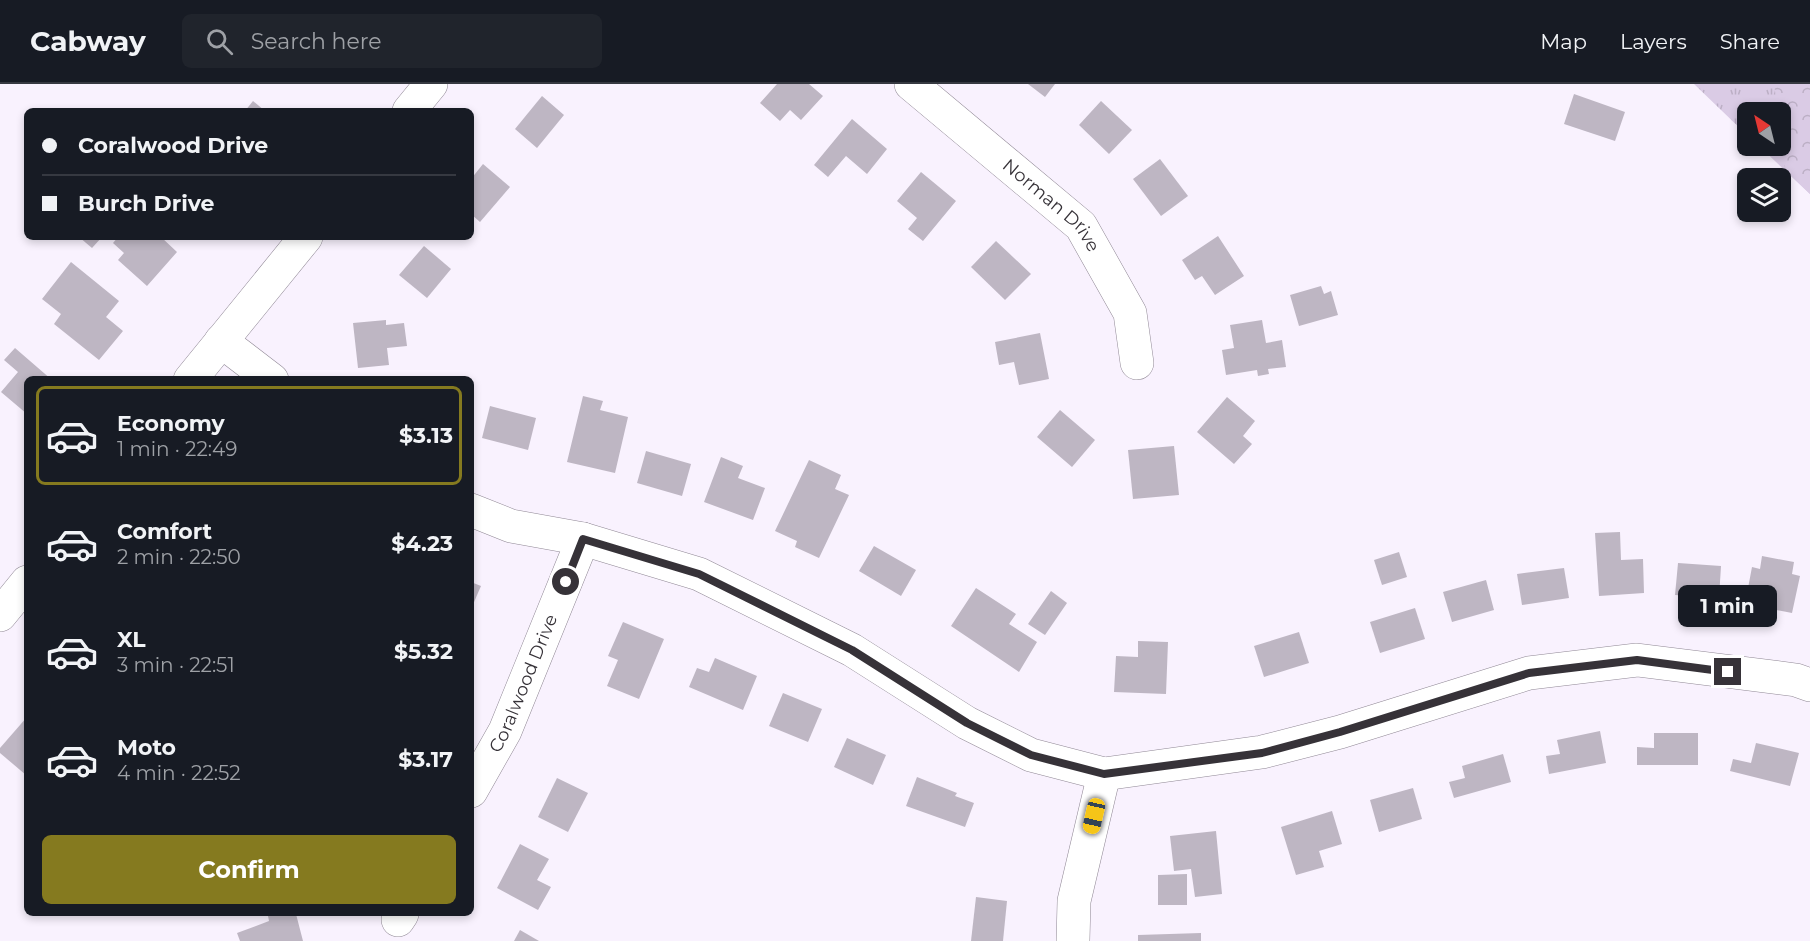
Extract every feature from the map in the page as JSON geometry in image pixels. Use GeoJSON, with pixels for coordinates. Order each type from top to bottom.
{"type":"FeatureCollection","features":[{"type":"Feature","properties":{"kind":"street"},"geometry":{"type":"LineString","coordinates":[[411,108],[431,84]]}},
{"type":"Feature","properties":{"kind":"street","name":"Norman Drive"},"geometry":{"type":"LineString","coordinates":[[911,84],[1081,226],[1130,314],[1137,363]]}},
{"type":"Feature","properties":{"kind":"street"},"geometry":{"type":"LineString","coordinates":[[193,376],[304,240]]}},
{"type":"Feature","properties":{"kind":"street"},"geometry":{"type":"LineString","coordinates":[[221,341],[267,376]]}},
{"type":"Feature","properties":{"kind":"street"},"geometry":{"type":"LineString","coordinates":[[474,511],[511,526],[583,539],[699,574],[852,650],[967,723],[1031,755],[1104,774],[1262,753],[1340,732],[1529,673],[1637,660],[1796,680],[1810,685]]}},
{"type":"Feature","properties":{"kind":"street","name":"Coralwood Drive"},"geometry":{"type":"LineString","coordinates":[[474,786],[505,731],[583,539]]}},
{"type":"Feature","properties":{"kind":"street"},"geometry":{"type":"LineString","coordinates":[[0,615],[24,586]]}},
{"type":"Feature","properties":{"kind":"street"},"geometry":{"type":"LineString","coordinates":[[1073,941],[1074,901],[1104,774]]}},
{"type":"Feature","properties":{"kind":"green space"},"geometry":{"type":"Polygon","coordinates":[[[1694,84],[1810,84],[1810,194],[1791,176],[1791,168],[1782,168],[1770,156],[1791,156],[1791,102],[1737,102],[1737,125],[1694,84]]]}},
{"type":"Feature","properties":{"kind":"green space"},"geometry":{"type":"Polygon","coordinates":[[[1774,84],[1810,84],[1810,194],[1791,176],[1791,168],[1785,168],[1783,156],[1791,156],[1791,102],[1777,102],[1774,84]]]}},
{"type":"Feature","properties":{"kind":"building"},"geometry":{"type":"Polygon","coordinates":[[[777,84],[809,84],[823,96],[801,120],[790,110],[780,121],[760,103],[777,84]]]}},
{"type":"Feature","properties":{"kind":"building"},"geometry":{"type":"Polygon","coordinates":[[[1028,84],[1055,84],[1045,97],[1028,84]]]}},
{"type":"Feature","properties":{"kind":"building"},"geometry":{"type":"Polygon","coordinates":[[[1574,94],[1625,112],[1615,141],[1564,124],[1574,94]]]}},
{"type":"Feature","properties":{"kind":"building"},"geometry":{"type":"Polygon","coordinates":[[[542,96],[564,115],[537,148],[515,129],[542,96]]]}},
{"type":"Feature","properties":{"kind":"building"},"geometry":{"type":"Polygon","coordinates":[[[253,101],[261,108],[247,108],[253,101]]]}},
{"type":"Feature","properties":{"kind":"building"},"geometry":{"type":"Polygon","coordinates":[[[1101,101],[1132,130],[1109,154],[1079,125],[1101,101]]]}},
{"type":"Feature","properties":{"kind":"building"},"geometry":{"type":"Polygon","coordinates":[[[852,119],[887,149],[867,174],[846,156],[828,177],[814,165],[852,119]]]}},
{"type":"Feature","properties":{"kind":"building"},"geometry":{"type":"Polygon","coordinates":[[[1160,159],[1188,196],[1161,216],[1133,179],[1160,159]]]}},
{"type":"Feature","properties":{"kind":"building"},"geometry":{"type":"Polygon","coordinates":[[[483,164],[510,187],[480,222],[474,217],[474,175],[483,164]]]}},
{"type":"Feature","properties":{"kind":"building"},"geometry":{"type":"Polygon","coordinates":[[[921,172],[956,201],[923,241],[908,229],[917,218],[897,201],[921,172]]]}},
{"type":"Feature","properties":{"kind":"building"},"geometry":{"type":"Polygon","coordinates":[[[1218,236],[1244,276],[1215,295],[1202,276],[1195,280],[1182,260],[1218,236]]]}},
{"type":"Feature","properties":{"kind":"building"},"geometry":{"type":"Polygon","coordinates":[[[83,240],[99,240],[92,248],[83,240]]]}},
{"type":"Feature","properties":{"kind":"building"},"geometry":{"type":"Polygon","coordinates":[[[116,240],[164,240],[177,252],[147,286],[118,260],[124,253],[113,243],[116,240]]]}},
{"type":"Feature","properties":{"kind":"building"},"geometry":{"type":"Polygon","coordinates":[[[996,241],[1031,274],[1005,300],[971,267],[996,241]]]}},
{"type":"Feature","properties":{"kind":"building"},"geometry":{"type":"Polygon","coordinates":[[[424,246],[451,269],[427,298],[399,275],[424,246]]]}},
{"type":"Feature","properties":{"kind":"building"},"geometry":{"type":"Polygon","coordinates":[[[71,262],[119,301],[106,317],[123,331],[99,360],[54,324],[61,314],[42,299],[71,262]]]}},
{"type":"Feature","properties":{"kind":"building"},"geometry":{"type":"Polygon","coordinates":[[[1321,286],[1324,294],[1331,291],[1338,315],[1299,326],[1290,295],[1321,286]]]}},
{"type":"Feature","properties":{"kind":"building"},"geometry":{"type":"Polygon","coordinates":[[[386,320],[386,325],[404,323],[407,346],[387,348],[389,365],[358,368],[353,323],[386,320]]]}},
{"type":"Feature","properties":{"kind":"building"},"geometry":{"type":"Polygon","coordinates":[[[1262,320],[1266,343],[1282,340],[1286,367],[1268,369],[1269,374],[1258,376],[1257,370],[1226,375],[1222,350],[1234,348],[1230,325],[1262,320]]]}},
{"type":"Feature","properties":{"kind":"building"},"geometry":{"type":"Polygon","coordinates":[[[1040,333],[1049,379],[1019,385],[1014,362],[999,365],[995,342],[1040,333]]]}},
{"type":"Feature","properties":{"kind":"building"},"geometry":{"type":"Polygon","coordinates":[[[15,348],[47,376],[24,376],[24,411],[1,392],[18,372],[4,360],[15,348]]]}},
{"type":"Feature","properties":{"kind":"building"},"geometry":{"type":"Polygon","coordinates":[[[583,396],[603,401],[600,410],[628,417],[615,473],[567,462],[583,396]]]}},
{"type":"Feature","properties":{"kind":"building"},"geometry":{"type":"Polygon","coordinates":[[[1227,397],[1255,421],[1243,436],[1252,444],[1234,464],[1197,432],[1227,397]]]}},
{"type":"Feature","properties":{"kind":"building"},"geometry":{"type":"Polygon","coordinates":[[[490,406],[536,418],[528,450],[482,438],[490,406]]]}},
{"type":"Feature","properties":{"kind":"building"},"geometry":{"type":"Polygon","coordinates":[[[1060,410],[1095,440],[1072,467],[1037,437],[1060,410]]]}},
{"type":"Feature","properties":{"kind":"building"},"geometry":{"type":"Polygon","coordinates":[[[1174,446],[1179,495],[1133,499],[1128,450],[1174,446]]]}},
{"type":"Feature","properties":{"kind":"building"},"geometry":{"type":"Polygon","coordinates":[[[646,451],[691,464],[682,496],[637,483],[646,451]]]}},
{"type":"Feature","properties":{"kind":"building"},"geometry":{"type":"Polygon","coordinates":[[[721,457],[743,466],[738,478],[765,488],[753,520],[704,502],[721,457]]]}},
{"type":"Feature","properties":{"kind":"building"},"geometry":{"type":"Polygon","coordinates":[[[809,460],[841,475],[835,489],[849,495],[819,558],[795,547],[797,541],[775,531],[809,460]]]}},
{"type":"Feature","properties":{"kind":"building"},"geometry":{"type":"Polygon","coordinates":[[[1620,532],[1621,560],[1643,559],[1644,593],[1599,596],[1595,533],[1620,532]]]}},
{"type":"Feature","properties":{"kind":"building"},"geometry":{"type":"Polygon","coordinates":[[[874,546],[916,570],[901,596],[859,571],[874,546]]]}},
{"type":"Feature","properties":{"kind":"building"},"geometry":{"type":"Polygon","coordinates":[[[1399,552],[1407,577],[1382,585],[1374,560],[1399,552]]]}},
{"type":"Feature","properties":{"kind":"building"},"geometry":{"type":"Polygon","coordinates":[[[1762,556],[1794,562],[1792,574],[1800,576],[1792,613],[1745,604],[1752,567],[1760,569],[1762,556]]]}},
{"type":"Feature","properties":{"kind":"building"},"geometry":{"type":"Polygon","coordinates":[[[1678,563],[1721,566],[1719,598],[1675,595],[1678,563]]]}},
{"type":"Feature","properties":{"kind":"building"},"geometry":{"type":"Polygon","coordinates":[[[1564,568],[1569,598],[1522,605],[1517,574],[1564,568]]]}},
{"type":"Feature","properties":{"kind":"building"},"geometry":{"type":"Polygon","coordinates":[[[1486,580],[1494,610],[1452,622],[1443,592],[1486,580]]]}},
{"type":"Feature","properties":{"kind":"building"},"geometry":{"type":"Polygon","coordinates":[[[474,583],[481,586],[474,602],[474,583]]]}},
{"type":"Feature","properties":{"kind":"building"},"geometry":{"type":"Polygon","coordinates":[[[976,588],[1016,614],[1009,624],[1037,642],[1019,672],[951,626],[976,588]]]}},
{"type":"Feature","properties":{"kind":"building"},"geometry":{"type":"Polygon","coordinates":[[[1051,591],[1067,603],[1045,635],[1028,624],[1051,591]]]}},
{"type":"Feature","properties":{"kind":"building"},"geometry":{"type":"Polygon","coordinates":[[[1415,608],[1425,639],[1380,653],[1370,622],[1415,608]]]}},
{"type":"Feature","properties":{"kind":"building"},"geometry":{"type":"Polygon","coordinates":[[[623,622],[664,639],[639,699],[607,686],[618,660],[608,656],[623,622]]]}},
{"type":"Feature","properties":{"kind":"building"},"geometry":{"type":"Polygon","coordinates":[[[1299,632],[1309,663],[1264,677],[1254,646],[1299,632]]]}},
{"type":"Feature","properties":{"kind":"building"},"geometry":{"type":"Polygon","coordinates":[[[1138,641],[1168,642],[1166,694],[1114,692],[1116,656],[1138,657],[1138,641]]]}},
{"type":"Feature","properties":{"kind":"building"},"geometry":{"type":"Polygon","coordinates":[[[715,658],[757,676],[743,710],[689,687],[697,668],[709,672],[715,658]]]}},
{"type":"Feature","properties":{"kind":"building"},"geometry":{"type":"Polygon","coordinates":[[[783,693],[822,709],[808,742],[769,726],[783,693]]]}},
{"type":"Feature","properties":{"kind":"building"},"geometry":{"type":"Polygon","coordinates":[[[24,720],[24,773],[0,753],[0,748],[24,720]]]}},
{"type":"Feature","properties":{"kind":"building"},"geometry":{"type":"Polygon","coordinates":[[[1600,731],[1606,763],[1549,774],[1546,756],[1560,754],[1557,740],[1600,731]]]}},
{"type":"Feature","properties":{"kind":"building"},"geometry":{"type":"Polygon","coordinates":[[[1654,733],[1698,733],[1698,765],[1637,765],[1637,747],[1654,748],[1654,733]]]}},
{"type":"Feature","properties":{"kind":"building"},"geometry":{"type":"Polygon","coordinates":[[[847,738],[886,755],[873,785],[834,767],[847,738]]]}},
{"type":"Feature","properties":{"kind":"building"},"geometry":{"type":"Polygon","coordinates":[[[1756,743],[1799,753],[1790,786],[1730,771],[1733,759],[1751,763],[1756,743]]]}},
{"type":"Feature","properties":{"kind":"building"},"geometry":{"type":"Polygon","coordinates":[[[1503,754],[1511,782],[1454,798],[1449,782],[1465,778],[1462,766],[1503,754]]]}},
{"type":"Feature","properties":{"kind":"building"},"geometry":{"type":"Polygon","coordinates":[[[917,777],[957,793],[955,796],[974,803],[965,827],[906,806],[917,777]]]}},
{"type":"Feature","properties":{"kind":"building"},"geometry":{"type":"Polygon","coordinates":[[[557,778],[588,793],[568,832],[538,817],[557,778]]]}},
{"type":"Feature","properties":{"kind":"building"},"geometry":{"type":"Polygon","coordinates":[[[1413,788],[1422,819],[1379,832],[1370,800],[1413,788]]]}},
{"type":"Feature","properties":{"kind":"building"},"geometry":{"type":"Polygon","coordinates":[[[1332,811],[1342,844],[1319,851],[1324,867],[1296,875],[1281,827],[1332,811]]]}},
{"type":"Feature","properties":{"kind":"building"},"geometry":{"type":"Polygon","coordinates":[[[1216,831],[1222,894],[1195,897],[1191,869],[1174,871],[1170,836],[1216,831]]]}},
{"type":"Feature","properties":{"kind":"building"},"geometry":{"type":"Polygon","coordinates":[[[520,844],[549,859],[537,880],[551,887],[538,910],[497,888],[520,844]]]}},
{"type":"Feature","properties":{"kind":"building"},"geometry":{"type":"Polygon","coordinates":[[[1187,874],[1187,905],[1158,905],[1158,875],[1187,874]]]}},
{"type":"Feature","properties":{"kind":"building"},"geometry":{"type":"Polygon","coordinates":[[[976,897],[1007,901],[1003,941],[971,941],[976,897]]]}},
{"type":"Feature","properties":{"kind":"building"},"geometry":{"type":"Polygon","coordinates":[[[268,916],[297,916],[303,941],[240,941],[237,933],[269,921],[268,916]]]}},
{"type":"Feature","properties":{"kind":"building"},"geometry":{"type":"Polygon","coordinates":[[[520,930],[539,941],[514,941],[520,930]]]}},
{"type":"Feature","properties":{"kind":"building"},"geometry":{"type":"Polygon","coordinates":[[[1201,933],[1201,941],[1138,941],[1138,935],[1201,933]]]}},
{"type":"Feature","properties":{"kind":"route"},"geometry":{"type":"LineString","coordinates":[[566,582],[583,539],[699,574],[852,650],[967,723],[1031,755],[1104,774],[1262,753],[1340,732],[1529,673],[1637,660],[1728,672]]}}]}
